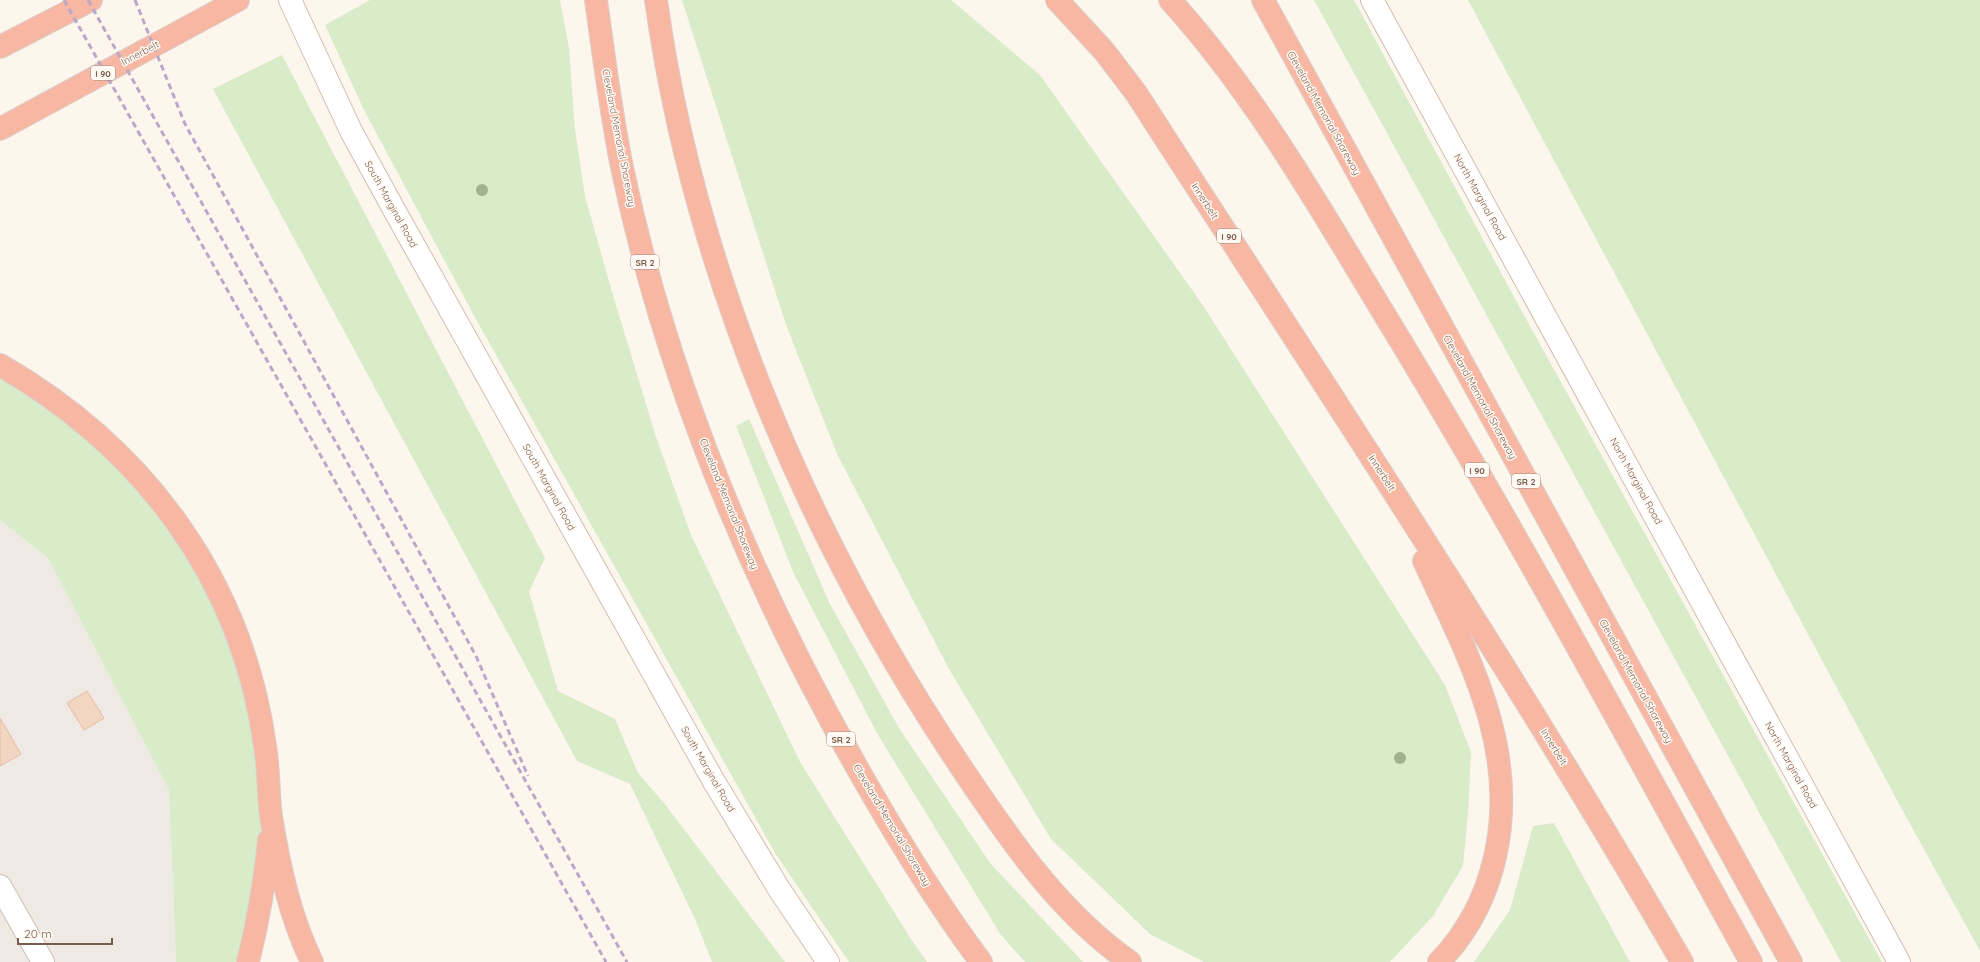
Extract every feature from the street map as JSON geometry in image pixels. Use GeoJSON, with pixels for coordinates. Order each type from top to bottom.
{"type":"FeatureCollection","features":[{"type":"Feature","properties":{"kind":"highway"},"geometry":{"type":"LineString","coordinates":[[63,14],[84,0]]}},
{"type":"Feature","properties":{"kind":"highway"},"geometry":{"type":"LineString","coordinates":[[0,47],[91,0]]}},
{"type":"Feature","properties":{"kind":"highway","name":"Innerbelt"},"geometry":{"type":"LineString","coordinates":[[0,129],[238,0]]}},
{"type":"Feature","properties":{"kind":"highway","name":"Innerbelt"},"geometry":{"type":"LineString","coordinates":[[1057,0],[1104,51],[1136,93],[1388,482],[1573,776],[1682,962]]}},
{"type":"Feature","properties":{"kind":"highway","name":"I 90"},"geometry":{"type":"LineString","coordinates":[[1170,0],[1198,31],[1234,77],[1329,222],[1433,393],[1661,797],[1751,962]]}},
{"type":"Feature","properties":{"kind":"highway","name":"Cleveland Memorial Shoreway"},"geometry":{"type":"LineString","coordinates":[[1262,0],[1791,962]]}},
{"type":"Feature","properties":{"kind":"highway"},"geometry":{"type":"LineString","coordinates":[[657,4],[680,128],[709,241],[745,347],[766,400],[789,453],[838,556],[893,658],[952,754],[1019,851],[1048,887],[1079,919],[1112,949],[1130,962]]}},
{"type":"Feature","properties":{"kind":"highway","name":"Cleveland Memorial Shoreway"},"geometry":{"type":"LineString","coordinates":[[597,7],[623,171],[642,252],[666,335],[695,418],[727,501],[760,581],[835,729],[925,881],[982,962]]}},
{"type":"Feature","properties":{"kind":"highway"},"geometry":{"type":"LineString","coordinates":[[0,365],[28,382],[82,420],[110,446],[161,500],[183,530],[204,563],[238,636],[251,675],[266,746],[271,815],[285,886],[301,939],[312,962]]}},
{"type":"Feature","properties":{"kind":"highway"},"geometry":{"type":"LineString","coordinates":[[1388,482],[1478,682],[1490,718],[1498,752],[1502,781],[1500,827],[1490,879],[1478,908],[1461,938],[1439,962]]}},
{"type":"Feature","properties":{"kind":"highway"},"geometry":{"type":"LineString","coordinates":[[248,962],[257,927],[266,874],[271,815]]}},
{"type":"Feature","properties":{"kind":"street","name":"South Marginal Road"},"geometry":{"type":"LineString","coordinates":[[290,0],[351,131],[713,780],[779,890],[828,962]]}},
{"type":"Feature","properties":{"kind":"street","name":"North Marginal Road"},"geometry":{"type":"LineString","coordinates":[[1372,0],[1899,962]]}},
{"type":"Feature","properties":{"kind":"street"},"geometry":{"type":"LineString","coordinates":[[0,886],[43,962]]}},
{"type":"Feature","properties":{"kind":"shaded area"},"geometry":{"type":"Polygon","coordinates":[[[0,520],[48,558],[169,790],[176,962],[0,962],[0,520]]]}},
{"type":"Feature","properties":{"kind":"green space"},"geometry":{"type":"Polygon","coordinates":[[[370,0],[560,0],[569,48],[575,129],[585,196],[655,434],[691,535],[800,762],[927,962],[849,962],[775,853],[472,312],[363,108],[325,25],[370,0]]]}},
{"type":"Feature","properties":{"kind":"green space"},"geometry":{"type":"Polygon","coordinates":[[[682,0],[951,0],[1040,75],[1202,304],[1445,685],[1471,752],[1468,814],[1463,866],[1433,916],[1390,962],[1204,962],[1150,934],[1051,839],[949,669],[838,456],[786,325],[682,0]]]}},
{"type":"Feature","properties":{"kind":"green space"},"geometry":{"type":"Polygon","coordinates":[[[1314,0],[1354,0],[1520,308],[1882,962],[1841,962],[1314,0]]]}},
{"type":"Feature","properties":{"kind":"green space"},"geometry":{"type":"Polygon","coordinates":[[[1468,0],[1980,0],[1980,951],[1898,802],[1468,0]]]}},
{"type":"Feature","properties":{"kind":"green space"},"geometry":{"type":"Polygon","coordinates":[[[282,55],[545,558],[529,592],[558,691],[615,719],[638,773],[664,803],[785,962],[712,962],[695,919],[630,784],[577,761],[213,89],[282,55]]]}},
{"type":"Feature","properties":{"kind":"green space"},"geometry":{"type":"Polygon","coordinates":[[[0,365],[110,446],[221,597],[269,782],[248,962],[176,962],[169,790],[48,558],[0,520],[0,365]]]}},
{"type":"Feature","properties":{"kind":"green space"},"geometry":{"type":"Polygon","coordinates":[[[749,419],[830,604],[899,728],[990,863],[1083,962],[1025,962],[1001,935],[878,735],[794,574],[736,426],[749,419]]]}},
{"type":"Feature","properties":{"kind":"green space"},"geometry":{"type":"Polygon","coordinates":[[[1554,823],[1630,962],[1474,962],[1510,910],[1533,826],[1554,823]]]}},
{"type":"Feature","properties":{"kind":"building"},"geometry":{"type":"Polygon","coordinates":[[[87,691],[104,718],[84,730],[67,703],[87,691]]]}},
{"type":"Feature","properties":{"kind":"building"},"geometry":{"type":"Polygon","coordinates":[[[0,718],[21,754],[0,766],[0,718]]]}},
{"type":"Feature","properties":{"kind":"railway"},"geometry":{"type":"LineString","coordinates":[[64,0],[606,962]]}},
{"type":"Feature","properties":{"kind":"railway"},"geometry":{"type":"LineString","coordinates":[[88,0],[627,962]]}},
{"type":"Feature","properties":{"kind":"railway"},"geometry":{"type":"LineString","coordinates":[[135,0],[185,124],[476,656],[528,776]]}}]}
